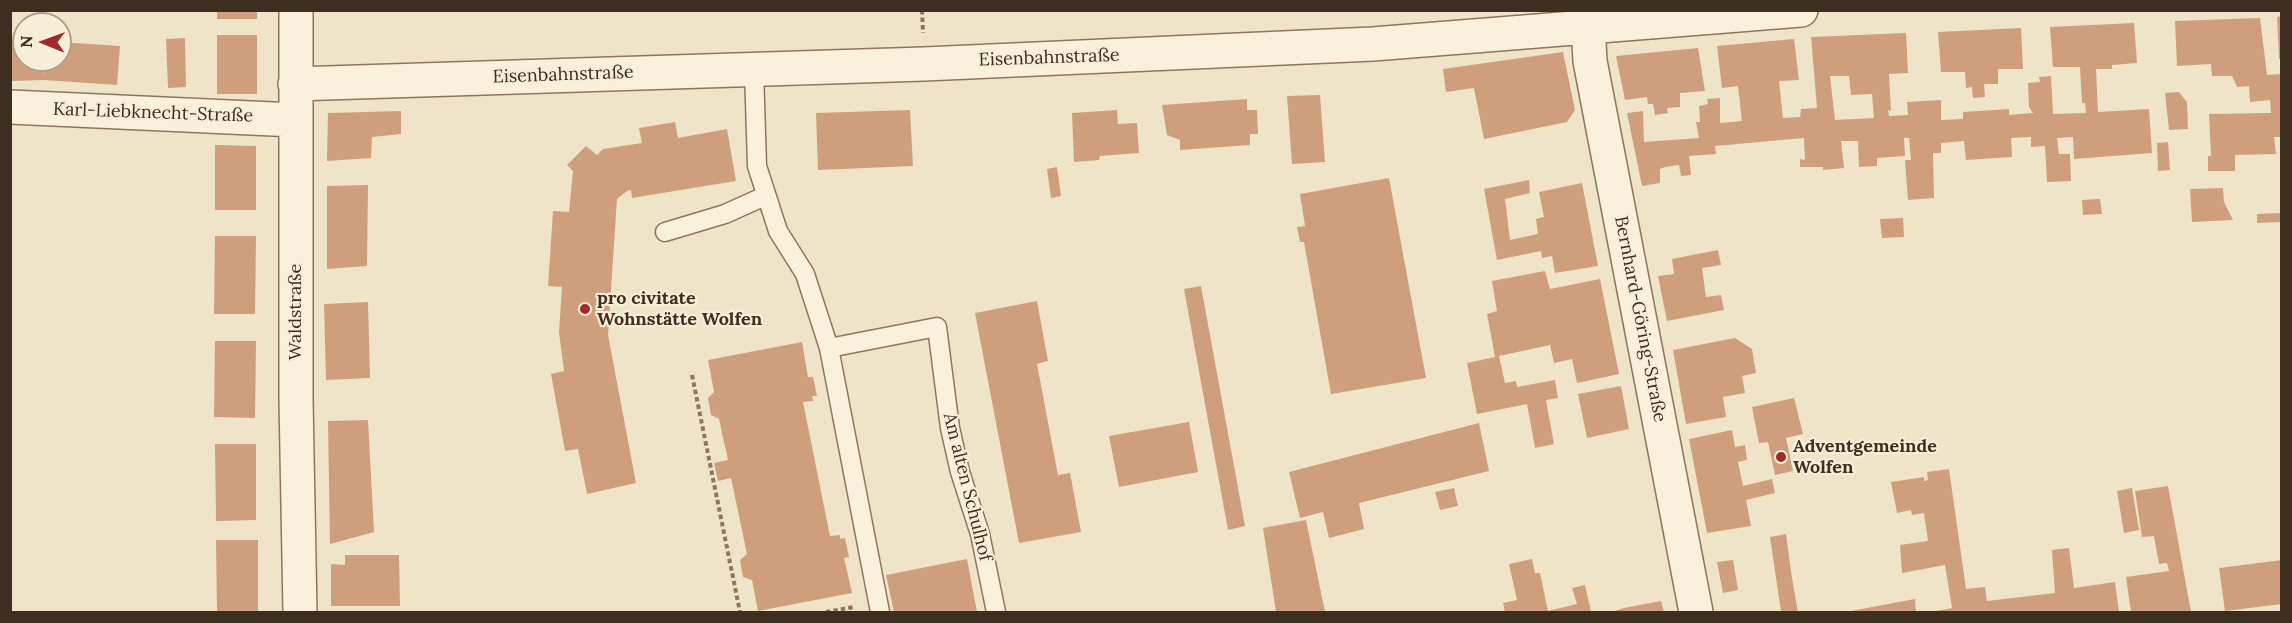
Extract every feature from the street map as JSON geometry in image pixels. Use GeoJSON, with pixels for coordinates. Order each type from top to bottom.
{"type":"FeatureCollection","features":[{"type":"Feature","properties":{"kind":"street","name":"Waldstraße"},"geometry":{"type":"LineString","coordinates":[[296,10],[300,612]]}},
{"type":"Feature","properties":{"kind":"street","name":"Eisenbahnstraße"},"geometry":{"type":"LineString","coordinates":[[295,84],[754,69],[1373,44],[1588,25],[1801,10]]}},
{"type":"Feature","properties":{"kind":"street","name":"Bernhard-Göring-Straße"},"geometry":{"type":"LineString","coordinates":[[1588,25],[1593,72],[1696,612]]}},
{"type":"Feature","properties":{"kind":"street","name":"Karl-Liebknecht-Straße"},"geometry":{"type":"LineString","coordinates":[[10,107],[295,120]]}},
{"type":"Feature","properties":{"kind":"lane"},"geometry":{"type":"LineString","coordinates":[[754,69],[757,166],[778,231],[805,274],[830,348],[880,612]]}},
{"type":"Feature","properties":{"kind":"lane"},"geometry":{"type":"LineString","coordinates":[[665,232],[725,214],[765,196]]}},
{"type":"Feature","properties":{"kind":"lane","name":"Am alten Schulhof"},"geometry":{"type":"LineString","coordinates":[[830,348],[938,327],[950,428],[960,472],[980,534],[996,612]]}},
{"type":"Feature","properties":{"kind":"path"},"geometry":{"type":"LineString","coordinates":[[692,375],[740,612]]}},
{"type":"Feature","properties":{"kind":"building"},"geometry":{"type":"Polygon","coordinates":[[[217,10],[257,10],[257,19],[217,19],[217,10]]]}},
{"type":"Feature","properties":{"kind":"building"},"geometry":{"type":"Polygon","coordinates":[[[2282,16],[2282,59],[2279,59],[2277,17],[2282,16]]]}},
{"type":"Feature","properties":{"kind":"building"},"geometry":{"type":"Polygon","coordinates":[[[2260,18],[2267,75],[2282,74],[2282,137],[2274,137],[2276,154],[2235,155],[2235,171],[2208,171],[2208,156],[2211,156],[2209,114],[2271,113],[2270,100],[2250,102],[2249,86],[2237,87],[2232,76],[2212,76],[2211,64],[2177,66],[2175,21],[2260,18]]]}},
{"type":"Feature","properties":{"kind":"building"},"geometry":{"type":"Polygon","coordinates":[[[2134,23],[2137,63],[2112,65],[2112,69],[2096,69],[2098,112],[2149,109],[2152,153],[2074,159],[2073,137],[2057,138],[2059,154],[2070,154],[2071,181],[2047,182],[2045,146],[2031,147],[2031,137],[2011,138],[2012,157],[1966,160],[1964,141],[1941,143],[1941,153],[1933,153],[1934,198],[1908,200],[1905,160],[1911,160],[1909,138],[1904,138],[1905,156],[1877,158],[1877,166],[1859,167],[1858,141],[1841,141],[1844,168],[1823,170],[1823,167],[1800,167],[1800,159],[1805,160],[1804,138],[1715,146],[1716,154],[1689,156],[1691,175],[1681,176],[1679,165],[1665,167],[1660,169],[1660,183],[1642,186],[1627,113],[1643,111],[1644,142],[1699,138],[1696,122],[1700,122],[1699,106],[1708,104],[1707,99],[1720,98],[1720,123],[1742,121],[1738,86],[1722,88],[1717,46],[1794,39],[1799,80],[1779,81],[1783,118],[1800,117],[1801,109],[1817,108],[1811,37],[1906,33],[1908,73],[1889,74],[1891,111],[1888,110],[1889,116],[1908,115],[1907,102],[1941,100],[1941,120],[1963,119],[1963,112],[2009,109],[2009,115],[2033,113],[2029,107],[2028,83],[2040,82],[2039,77],[2051,76],[2053,114],[2086,113],[2085,103],[2082,103],[2080,67],[2053,67],[2050,27],[2134,23]],[[1830,76],[1835,120],[1874,118],[1872,94],[1851,95],[1849,76],[1830,76]]]}},
{"type":"Feature","properties":{"kind":"building"},"geometry":{"type":"Polygon","coordinates":[[[2021,28],[2023,69],[1998,69],[1998,84],[1984,84],[1985,97],[1973,98],[1972,87],[1966,88],[1965,72],[1941,72],[1938,32],[2021,28]]]}},
{"type":"Feature","properties":{"kind":"building"},"geometry":{"type":"Polygon","coordinates":[[[217,35],[257,35],[257,94],[217,94],[217,35]]]}},
{"type":"Feature","properties":{"kind":"building"},"geometry":{"type":"Polygon","coordinates":[[[185,38],[186,87],[168,88],[166,39],[185,38]]]}},
{"type":"Feature","properties":{"kind":"building"},"geometry":{"type":"Polygon","coordinates":[[[10,40],[12,40],[12,72],[44,72],[44,76],[44,72],[72,72],[72,43],[120,46],[117,85],[44,80],[10,81],[10,40]]]}},
{"type":"Feature","properties":{"kind":"building"},"geometry":{"type":"Polygon","coordinates":[[[1698,48],[1705,91],[1680,93],[1680,107],[1667,108],[1668,113],[1655,115],[1653,104],[1648,104],[1647,97],[1625,100],[1616,56],[1698,48]]]}},
{"type":"Feature","properties":{"kind":"building"},"geometry":{"type":"Polygon","coordinates":[[[1563,52],[1575,110],[1567,122],[1484,139],[1474,88],[1446,92],[1443,69],[1563,52]]]}},
{"type":"Feature","properties":{"kind":"building"},"geometry":{"type":"Polygon","coordinates":[[[2179,92],[2187,102],[2188,129],[2169,130],[2165,93],[2179,92]]]}},
{"type":"Feature","properties":{"kind":"building"},"geometry":{"type":"Polygon","coordinates":[[[1320,95],[1325,162],[1292,164],[1287,96],[1320,95]]]}},
{"type":"Feature","properties":{"kind":"building"},"geometry":{"type":"Polygon","coordinates":[[[1247,99],[1247,110],[1257,110],[1258,134],[1250,134],[1250,145],[1180,150],[1180,140],[1167,135],[1162,105],[1247,99]]]}},
{"type":"Feature","properties":{"kind":"building"},"geometry":{"type":"Polygon","coordinates":[[[910,110],[913,166],[818,170],[816,113],[910,110]]]}},
{"type":"Feature","properties":{"kind":"building"},"geometry":{"type":"Polygon","coordinates":[[[1117,110],[1118,124],[1137,123],[1139,153],[1100,156],[1099,160],[1074,162],[1072,113],[1117,110]]]}},
{"type":"Feature","properties":{"kind":"building"},"geometry":{"type":"Polygon","coordinates":[[[401,111],[401,134],[372,137],[371,158],[327,161],[328,113],[401,111]]]}},
{"type":"Feature","properties":{"kind":"building","name":"pro civitate Wohnstätte Wolfen"},"geometry":{"type":"Polygon","coordinates":[[[675,122],[678,138],[727,129],[736,181],[632,198],[631,190],[617,199],[608,335],[636,483],[587,494],[578,449],[565,451],[551,374],[564,371],[559,332],[562,287],[548,286],[553,211],[569,212],[573,171],[567,165],[586,146],[597,155],[603,149],[642,143],[639,128],[675,122]]]}},
{"type":"Feature","properties":{"kind":"building"},"geometry":{"type":"Polygon","coordinates":[[[2168,142],[2170,170],[2158,171],[2157,143],[2168,142]]]}},
{"type":"Feature","properties":{"kind":"building"},"geometry":{"type":"Polygon","coordinates":[[[215,145],[256,146],[256,210],[215,210],[215,145]]]}},
{"type":"Feature","properties":{"kind":"building"},"geometry":{"type":"Polygon","coordinates":[[[1057,167],[1061,196],[1051,198],[1047,169],[1057,167]]]}},
{"type":"Feature","properties":{"kind":"building"},"geometry":{"type":"Polygon","coordinates":[[[1389,178],[1426,378],[1331,394],[1304,242],[1300,242],[1297,227],[1305,226],[1300,194],[1389,178]]]}},
{"type":"Feature","properties":{"kind":"building"},"geometry":{"type":"Polygon","coordinates":[[[1529,180],[1530,193],[1505,199],[1510,240],[1538,234],[1536,219],[1544,217],[1539,192],[1582,183],[1598,266],[1555,273],[1552,256],[1542,258],[1541,251],[1497,260],[1484,189],[1529,180]]]}},
{"type":"Feature","properties":{"kind":"building"},"geometry":{"type":"Polygon","coordinates":[[[368,185],[367,266],[327,269],[327,186],[368,185]]]}},
{"type":"Feature","properties":{"kind":"building"},"geometry":{"type":"Polygon","coordinates":[[[2223,188],[2224,202],[2233,220],[2192,222],[2190,189],[2223,188]]]}},
{"type":"Feature","properties":{"kind":"building"},"geometry":{"type":"Polygon","coordinates":[[[2100,199],[2102,214],[2083,215],[2082,200],[2100,199]]]}},
{"type":"Feature","properties":{"kind":"building"},"geometry":{"type":"Polygon","coordinates":[[[2282,213],[2282,222],[2257,223],[2257,214],[2282,213]]]}},
{"type":"Feature","properties":{"kind":"building"},"geometry":{"type":"Polygon","coordinates":[[[1903,218],[1904,237],[1882,238],[1880,219],[1903,218]]]}},
{"type":"Feature","properties":{"kind":"building"},"geometry":{"type":"Polygon","coordinates":[[[215,236],[256,236],[255,314],[214,314],[215,236]]]}},
{"type":"Feature","properties":{"kind":"building"},"geometry":{"type":"Polygon","coordinates":[[[1718,250],[1721,265],[1702,268],[1706,297],[1721,295],[1724,310],[1667,321],[1658,276],[1674,274],[1672,259],[1718,250]]]}},
{"type":"Feature","properties":{"kind":"building"},"geometry":{"type":"Polygon","coordinates":[[[1545,271],[1550,289],[1600,279],[1619,374],[1577,383],[1572,359],[1554,363],[1550,345],[1499,356],[1505,383],[1516,381],[1517,387],[1555,380],[1558,398],[1546,400],[1554,444],[1535,448],[1527,404],[1477,414],[1467,363],[1495,357],[1487,314],[1497,311],[1492,281],[1545,271]]]}},
{"type":"Feature","properties":{"kind":"building"},"geometry":{"type":"Polygon","coordinates":[[[1201,286],[1245,526],[1228,530],[1184,289],[1201,286]]]}},
{"type":"Feature","properties":{"kind":"building"},"geometry":{"type":"Polygon","coordinates":[[[1037,301],[1048,361],[1037,364],[1058,475],[1070,473],[1081,532],[1019,543],[975,313],[1037,301]]]}},
{"type":"Feature","properties":{"kind":"building"},"geometry":{"type":"Polygon","coordinates":[[[368,302],[370,378],[326,380],[324,304],[368,302]]]}},
{"type":"Feature","properties":{"kind":"building"},"geometry":{"type":"Polygon","coordinates":[[[1735,338],[1752,349],[1756,373],[1742,376],[1745,393],[1723,397],[1726,417],[1686,424],[1673,350],[1735,338]]]}},
{"type":"Feature","properties":{"kind":"building"},"geometry":{"type":"Polygon","coordinates":[[[215,341],[256,341],[255,418],[214,417],[215,341]]]}},
{"type":"Feature","properties":{"kind":"building"},"geometry":{"type":"Polygon","coordinates":[[[802,342],[808,377],[813,377],[817,396],[812,396],[813,401],[803,402],[830,536],[840,535],[840,539],[845,538],[849,557],[844,558],[852,593],[758,611],[752,580],[743,577],[740,560],[747,554],[731,478],[718,481],[714,463],[728,460],[719,419],[711,415],[708,398],[714,392],[708,360],[802,342]]]}},
{"type":"Feature","properties":{"kind":"building"},"geometry":{"type":"Polygon","coordinates":[[[1621,386],[1629,429],[1587,438],[1578,394],[1621,386]]]}},
{"type":"Feature","properties":{"kind":"building","name":"Adventgemeinde Wolfen"},"geometry":{"type":"Polygon","coordinates":[[[1794,398],[1803,434],[1786,438],[1793,471],[1775,475],[1768,442],[1759,443],[1752,407],[1794,398]]]}},
{"type":"Feature","properties":{"kind":"building"},"geometry":{"type":"Polygon","coordinates":[[[368,420],[374,532],[330,544],[328,421],[368,420]]]}},
{"type":"Feature","properties":{"kind":"building"},"geometry":{"type":"Polygon","coordinates":[[[1189,422],[1198,472],[1119,487],[1109,436],[1189,422]]]}},
{"type":"Feature","properties":{"kind":"building"},"geometry":{"type":"Polygon","coordinates":[[[1479,423],[1489,471],[1359,503],[1364,529],[1329,538],[1323,512],[1300,518],[1289,472],[1479,423]]]}},
{"type":"Feature","properties":{"kind":"building"},"geometry":{"type":"Polygon","coordinates":[[[1732,430],[1735,447],[1745,445],[1747,460],[1738,462],[1743,486],[1772,479],[1775,493],[1746,500],[1751,526],[1707,533],[1689,439],[1732,430]]]}},
{"type":"Feature","properties":{"kind":"building"},"geometry":{"type":"Polygon","coordinates":[[[215,444],[256,444],[256,520],[216,521],[215,444]]]}},
{"type":"Feature","properties":{"kind":"building"},"geometry":{"type":"Polygon","coordinates":[[[1949,469],[1966,589],[1985,587],[1987,601],[2055,593],[2052,550],[2069,548],[2074,588],[2115,582],[2119,612],[1930,612],[1952,608],[1945,565],[1902,573],[1900,545],[1928,541],[1924,513],[1912,515],[1911,510],[1897,513],[1891,482],[1924,477],[1924,481],[1928,480],[1927,472],[1949,469]]]}},
{"type":"Feature","properties":{"kind":"building"},"geometry":{"type":"Polygon","coordinates":[[[2168,486],[2191,612],[2131,612],[2126,577],[2169,571],[2167,563],[2159,564],[2154,536],[2142,537],[2135,491],[2168,486]]]}},
{"type":"Feature","properties":{"kind":"building"},"geometry":{"type":"Polygon","coordinates":[[[1454,488],[1458,506],[1440,510],[1435,492],[1454,488]]]}},
{"type":"Feature","properties":{"kind":"building"},"geometry":{"type":"Polygon","coordinates":[[[2132,488],[2139,530],[2124,533],[2117,491],[2132,488]]]}},
{"type":"Feature","properties":{"kind":"building"},"geometry":{"type":"Polygon","coordinates":[[[1306,520],[1325,612],[1276,612],[1263,528],[1306,520]]]}},
{"type":"Feature","properties":{"kind":"building"},"geometry":{"type":"Polygon","coordinates":[[[1786,534],[1798,612],[1781,612],[1770,537],[1786,534]]]}},
{"type":"Feature","properties":{"kind":"building"},"geometry":{"type":"Polygon","coordinates":[[[216,540],[258,540],[258,612],[217,612],[216,540]]]}},
{"type":"Feature","properties":{"kind":"building"},"geometry":{"type":"Polygon","coordinates":[[[345,555],[399,555],[400,606],[331,606],[331,564],[345,565],[345,555]]]}},
{"type":"Feature","properties":{"kind":"building"},"geometry":{"type":"Polygon","coordinates":[[[967,559],[977,612],[894,612],[886,575],[967,559]]]}},
{"type":"Feature","properties":{"kind":"building"},"geometry":{"type":"Polygon","coordinates":[[[1532,559],[1535,573],[1540,573],[1548,611],[1577,604],[1572,588],[1585,585],[1591,612],[1505,612],[1503,603],[1517,600],[1509,564],[1532,559]]]}},
{"type":"Feature","properties":{"kind":"building"},"geometry":{"type":"Polygon","coordinates":[[[1733,560],[1738,590],[1723,593],[1717,562],[1733,560]]]}},
{"type":"Feature","properties":{"kind":"building"},"geometry":{"type":"Polygon","coordinates":[[[2282,560],[2282,604],[2225,611],[2219,568],[2282,560]]]}},
{"type":"Feature","properties":{"kind":"building"},"geometry":{"type":"Polygon","coordinates":[[[1915,599],[1916,612],[1851,611],[1915,599]]]}},
{"type":"Feature","properties":{"kind":"building"},"geometry":{"type":"Polygon","coordinates":[[[1661,601],[1664,612],[1611,612],[1624,608],[1661,601]]]}},
{"type":"Feature","properties":{"kind":"place","name":"pro civitate Wohnstätte Wolfen"},"geometry":{"type":"Point","coordinates":[585,309]}},
{"type":"Feature","properties":{"kind":"place","name":"Adventgemeinde Wolfen"},"geometry":{"type":"Point","coordinates":[1781,457]}}]}
